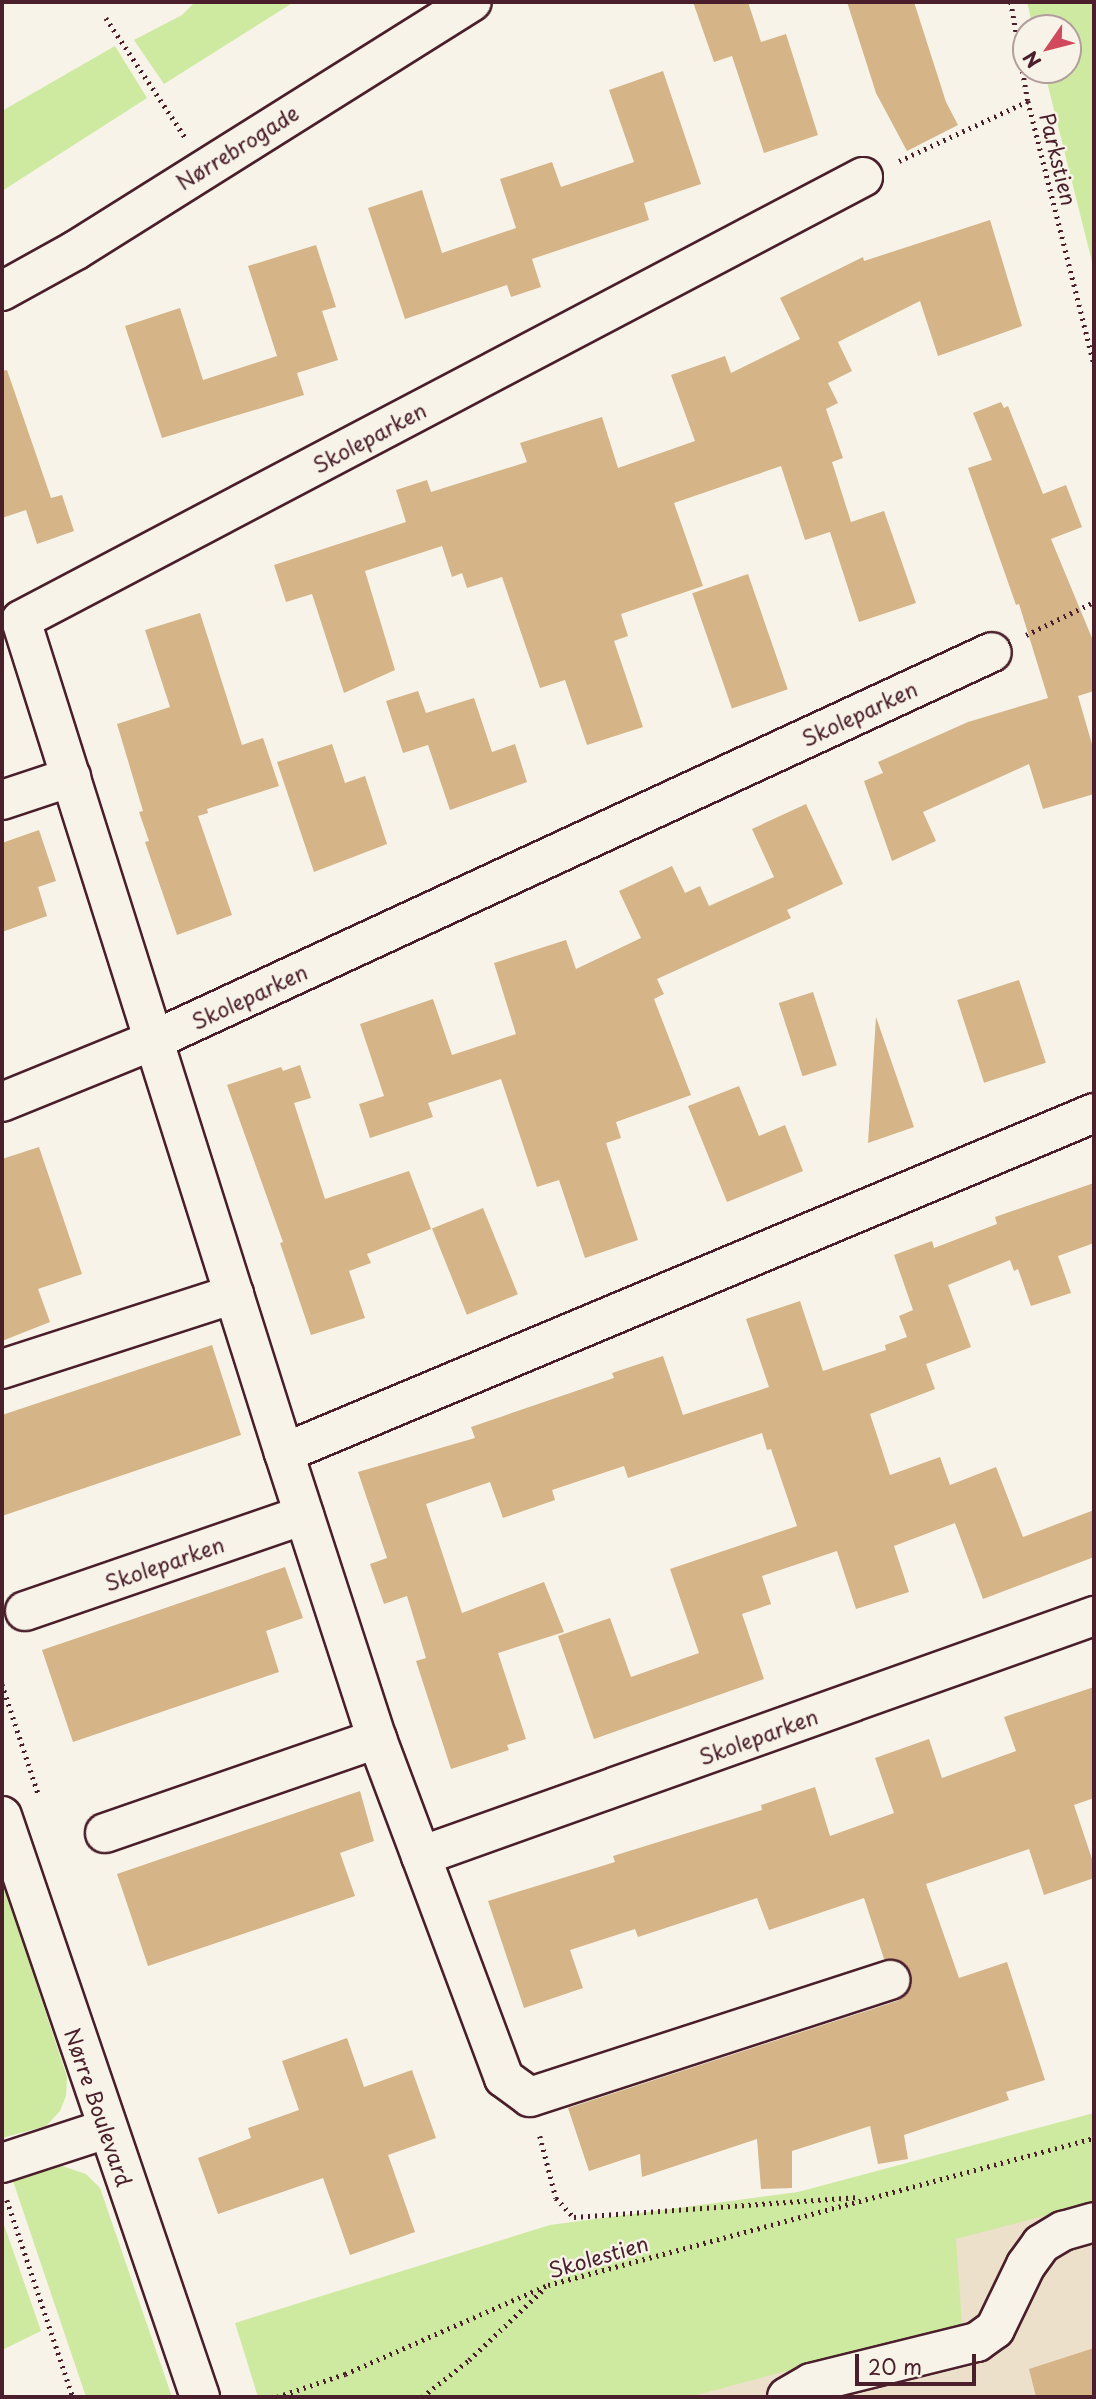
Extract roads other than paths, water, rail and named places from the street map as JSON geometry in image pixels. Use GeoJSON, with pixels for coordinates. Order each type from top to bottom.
{"type":"FeatureCollection","features":[{"type":"Feature","properties":{"kind":"street","name":"Nørrebrogade"},"geometry":{"type":"LineString","coordinates":[[2,291],[76,250],[472,2]]}},
{"type":"Feature","properties":{"kind":"street","name":"Skoleparken"},"geometry":{"type":"LineString","coordinates":[[863,177],[21,620],[377,1739],[504,2078],[530,2097],[890,1980]]}},
{"type":"Feature","properties":{"kind":"street","name":"Skoleparken"},"geometry":{"type":"LineString","coordinates":[[2,1102],[154,1040],[992,652]]}},
{"type":"Feature","properties":{"kind":"street"},"geometry":{"type":"LineString","coordinates":[[2,800],[71,777]]}},
{"type":"Feature","properties":{"kind":"street"},"geometry":{"type":"LineString","coordinates":[[284,1453],[1094,1113]]}},
{"type":"Feature","properties":{"kind":"street"},"geometry":{"type":"LineString","coordinates":[[2,1369],[234,1294]]}},
{"type":"Feature","properties":{"kind":"street","name":"Skoleparken"},"geometry":{"type":"LineString","coordinates":[[25,1611],[304,1515]]}},
{"type":"Feature","properties":{"kind":"street","name":"Skoleparken"},"geometry":{"type":"LineString","coordinates":[[421,1856],[1094,1616]]}},
{"type":"Feature","properties":{"kind":"street"},"geometry":{"type":"LineString","coordinates":[[105,1833],[377,1739]]}},
{"type":"Feature","properties":{"kind":"street","name":"Nørre Boulevard"},"geometry":{"type":"LineString","coordinates":[[2,1816],[106,2129],[200,2397]]}},
{"type":"Feature","properties":{"kind":"street"},"geometry":{"type":"LineString","coordinates":[[4,2181],[106,2129]]}},
{"type":"Feature","properties":{"kind":"street"},"geometry":{"type":"LineString","coordinates":[[787,2397],[811,2383],[977,2342],[995,2329],[1026,2265],[1041,2244],[1063,2231],[1094,2222]]}}]}
